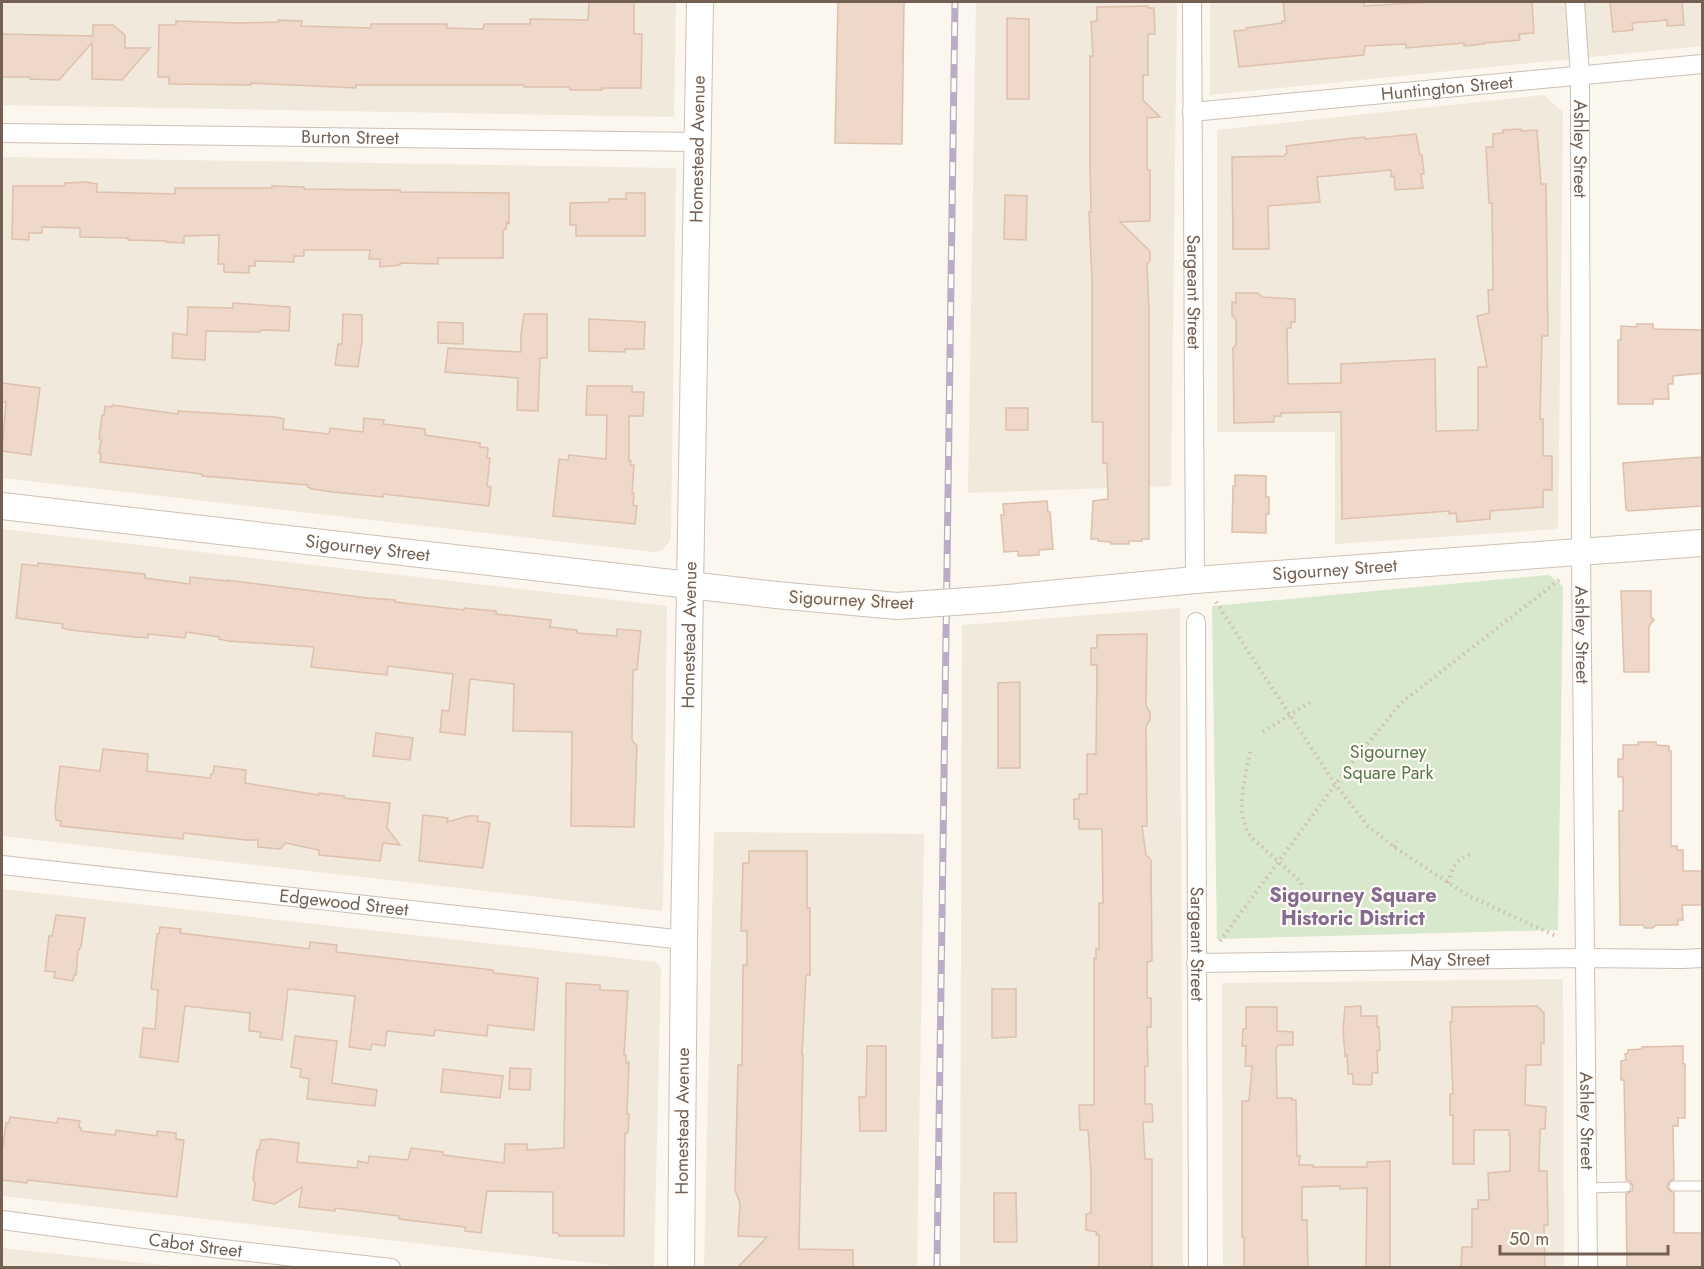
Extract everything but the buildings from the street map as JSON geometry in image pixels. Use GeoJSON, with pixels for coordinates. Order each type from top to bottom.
{"type":"FeatureCollection","features":[{"type":"Feature","properties":{"kind":"main road","name":"Homestead Avenue"},"geometry":{"type":"LineString","coordinates":[[681,1268],[684,940],[700,2]]}},
{"type":"Feature","properties":{"kind":"main road","name":"Sigourney Street"},"geometry":{"type":"LineString","coordinates":[[2,506],[776,595],[897,606],[1195,580],[1702,543]]}},
{"type":"Feature","properties":{"kind":"street","name":"Sargeant Street"},"geometry":{"type":"LineString","coordinates":[[1192,2],[1195,580]]}},
{"type":"Feature","properties":{"kind":"street","name":"Ashley Street"},"geometry":{"type":"LineString","coordinates":[[1575,2],[1580,76],[1581,553],[1588,1268]]}},
{"type":"Feature","properties":{"kind":"street","name":"Huntington Street"},"geometry":{"type":"LineString","coordinates":[[1192,112],[1702,64]]}},
{"type":"Feature","properties":{"kind":"street","name":"Burton Street"},"geometry":{"type":"LineString","coordinates":[[2,133],[698,142]]}},
{"type":"Feature","properties":{"kind":"street","name":"Sargeant Street"},"geometry":{"type":"LineString","coordinates":[[1196,622],[1198,1268]]}},
{"type":"Feature","properties":{"kind":"street","name":"Edgewood Street"},"geometry":{"type":"LineString","coordinates":[[2,865],[684,940]]}},
{"type":"Feature","properties":{"kind":"street","name":"May Street"},"geometry":{"type":"LineString","coordinates":[[1196,963],[1702,957]]}},
{"type":"Feature","properties":{"kind":"street","name":"Cabot Street"},"geometry":{"type":"LineString","coordinates":[[2,1220],[214,1248],[391,1268]]}},
{"type":"Feature","properties":{"kind":"lane"},"geometry":{"type":"LineString","coordinates":[[1674,1186],[1702,1186]]}},
{"type":"Feature","properties":{"kind":"lane"},"geometry":{"type":"LineString","coordinates":[[1587,1188],[1626,1187]]}},
{"type":"Feature","properties":{"kind":"path"},"geometry":{"type":"LineString","coordinates":[[1220,941],[1335,784],[1401,703],[1559,580]]}},
{"type":"Feature","properties":{"kind":"path"},"geometry":{"type":"LineString","coordinates":[[1216,602],[1335,784],[1368,826],[1394,847],[1469,896],[1559,938]]}},
{"type":"Feature","properties":{"kind":"path"},"geometry":{"type":"LineString","coordinates":[[1263,732],[1312,701]]}},
{"type":"Feature","properties":{"kind":"path"},"geometry":{"type":"LineString","coordinates":[[1250,752],[1242,798],[1242,820],[1245,829],[1301,882],[1302,889]]}},
{"type":"Feature","properties":{"kind":"path"},"geometry":{"type":"LineString","coordinates":[[1394,847],[1397,841]]}},
{"type":"Feature","properties":{"kind":"path"},"geometry":{"type":"LineString","coordinates":[[1448,883],[1455,864],[1473,853]]}},
{"type":"Feature","properties":{"kind":"shaded area"},"geometry":{"type":"Polygon","coordinates":[[[2,2],[676,2],[674,117],[2,105],[2,2]]]}},
{"type":"Feature","properties":{"kind":"shaded area"},"geometry":{"type":"Polygon","coordinates":[[[976,2],[1177,2],[1171,486],[968,493],[976,2]]]}},
{"type":"Feature","properties":{"kind":"shaded area"},"geometry":{"type":"Polygon","coordinates":[[[1210,2],[1702,2],[1702,46],[1210,95],[1210,2]]]}},
{"type":"Feature","properties":{"kind":"shaded area"},"geometry":{"type":"Polygon","coordinates":[[[1544,95],[1563,112],[1558,529],[1335,544],[1335,432],[1217,432],[1217,130],[1544,95]]]}},
{"type":"Feature","properties":{"kind":"shaded area"},"geometry":{"type":"Polygon","coordinates":[[[2,157],[676,168],[671,536],[669,542],[662,550],[654,552],[2,478],[2,157]]]}},
{"type":"Feature","properties":{"kind":"shaded area"},"geometry":{"type":"Polygon","coordinates":[[[2,529],[667,606],[663,906],[661,911],[2,836],[2,529]]]}},
{"type":"Feature","properties":{"kind":"shaded area"},"geometry":{"type":"Polygon","coordinates":[[[1180,608],[1183,1267],[960,1268],[962,625],[1180,608]]]}},
{"type":"Feature","properties":{"kind":"shaded area"},"geometry":{"type":"Polygon","coordinates":[[[714,832],[924,834],[917,1267],[704,1268],[714,832]]]}},
{"type":"Feature","properties":{"kind":"shaded area"},"geometry":{"type":"Polygon","coordinates":[[[2,889],[656,962],[661,969],[654,1267],[627,1267],[2,1196],[2,889]]]}},
{"type":"Feature","properties":{"kind":"shaded area"},"geometry":{"type":"Polygon","coordinates":[[[1563,979],[1564,1267],[1223,1267],[1222,983],[1563,979]]]}},
{"type":"Feature","properties":{"kind":"shaded area"},"geometry":{"type":"Polygon","coordinates":[[[2,1248],[180,1267],[2,1267],[2,1248]]]}},
{"type":"Feature","properties":{"kind":"green space","name":"Sigourney Square Park"},"geometry":{"type":"Polygon","coordinates":[[[1549,575],[1563,586],[1558,930],[1217,939],[1212,606],[1549,575]]]}},
{"type":"Feature","properties":{"kind":"railway"},"geometry":{"type":"LineString","coordinates":[[937,1268],[955,2]]}},
{"type":"Feature","properties":{"kind":"district","name":"Sigourney Square Historic District"},"geometry":{"type":"Point","coordinates":[1353,906]}}]}
